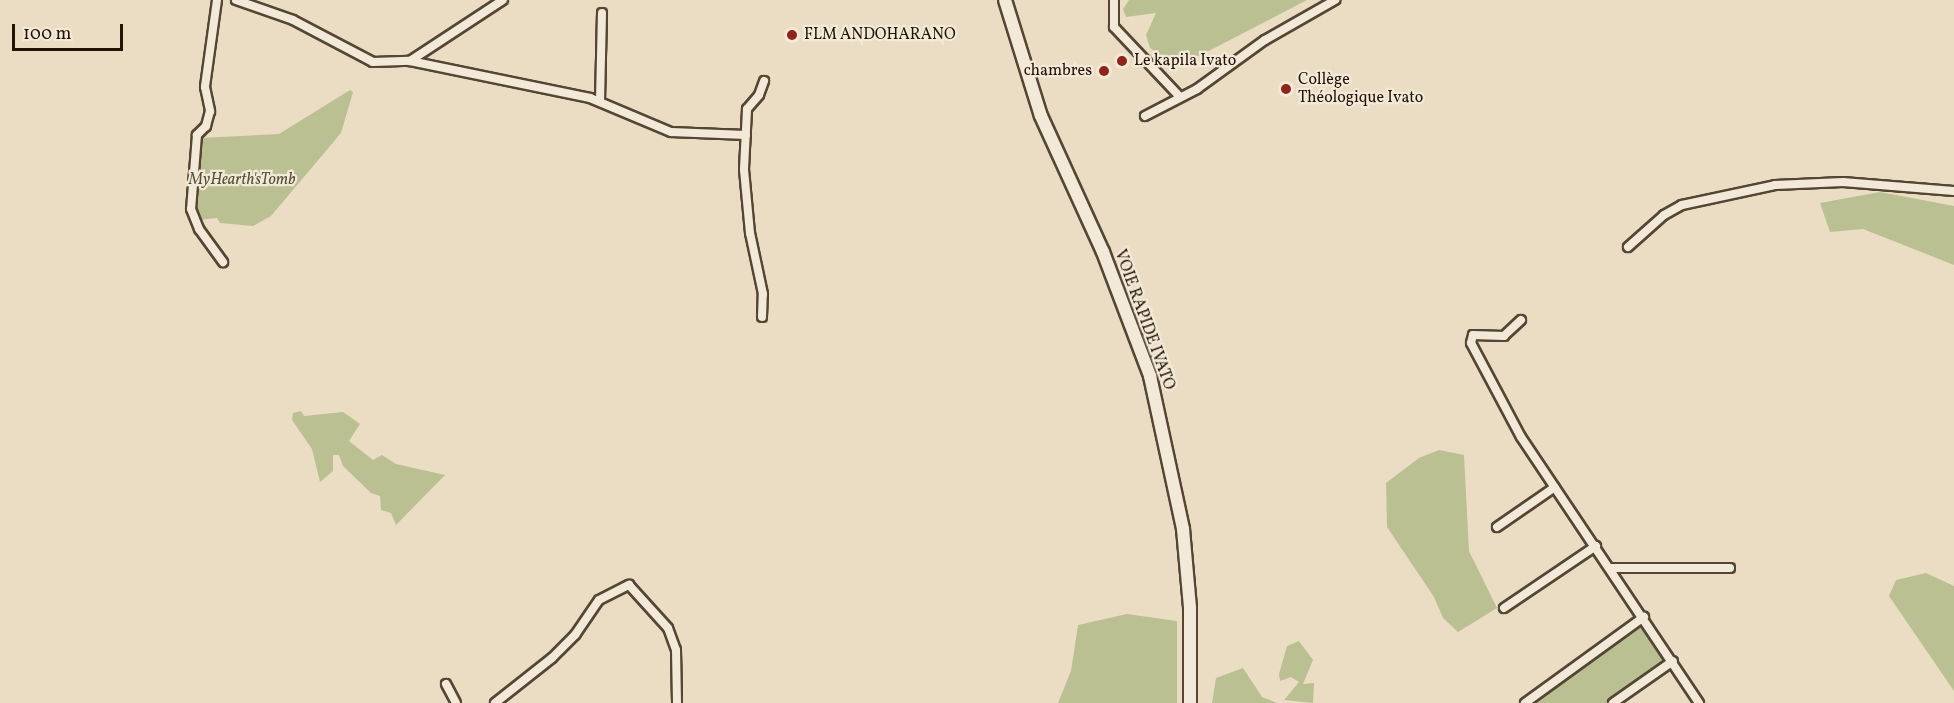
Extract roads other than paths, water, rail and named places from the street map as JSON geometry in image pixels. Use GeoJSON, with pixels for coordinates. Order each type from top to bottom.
{"type":"FeatureCollection","features":[{"type":"Feature","properties":{"kind":"main road","name":"VOIE RAPIDE IVATO"},"geometry":{"type":"LineString","coordinates":[[1005,0],[1041,116],[1102,252],[1150,376],[1183,529],[1190,608],[1190,703]]}},
{"type":"Feature","properties":{"kind":"street"},"geometry":{"type":"LineString","coordinates":[[217,0],[205,87],[210,111],[206,126],[197,135],[190,209],[199,229],[223,262]]}},
{"type":"Feature","properties":{"kind":"street"},"geometry":{"type":"LineString","coordinates":[[236,0],[293,20],[373,62],[410,61],[600,101],[671,132],[746,135]]}},
{"type":"Feature","properties":{"kind":"street"},"geometry":{"type":"LineString","coordinates":[[410,61],[503,0]]}},
{"type":"Feature","properties":{"kind":"street"},"geometry":{"type":"LineString","coordinates":[[1114,0],[1114,27],[1180,97]]}},
{"type":"Feature","properties":{"kind":"street"},"geometry":{"type":"LineString","coordinates":[[1145,116],[1180,97],[1265,40],[1335,0]]}},
{"type":"Feature","properties":{"kind":"street"},"geometry":{"type":"LineString","coordinates":[[600,101],[602,13]]}},
{"type":"Feature","properties":{"kind":"street"},"geometry":{"type":"LineString","coordinates":[[762,317],[763,294],[750,233],[744,169],[747,109],[759,95],[764,81]]}},
{"type":"Feature","properties":{"kind":"street"},"geometry":{"type":"LineString","coordinates":[[1628,247],[1664,215],[1682,205],[1775,185],[1843,182],[1954,191]]}},
{"type":"Feature","properties":{"kind":"street"},"geometry":{"type":"LineString","coordinates":[[1521,320],[1504,336],[1473,335],[1471,343],[1521,437],[1644,617],[1699,703]]}},
{"type":"Feature","properties":{"kind":"street"},"geometry":{"type":"LineString","coordinates":[[1497,527],[1555,487]]}},
{"type":"Feature","properties":{"kind":"street"},"geometry":{"type":"LineString","coordinates":[[1504,608],[1596,546]]}},
{"type":"Feature","properties":{"kind":"street"},"geometry":{"type":"LineString","coordinates":[[1611,568],[1730,568]]}},
{"type":"Feature","properties":{"kind":"street"},"geometry":{"type":"LineString","coordinates":[[495,703],[552,658],[575,635],[599,600],[629,585],[668,628],[676,650],[677,703]]}},
{"type":"Feature","properties":{"kind":"street"},"geometry":{"type":"LineString","coordinates":[[1526,703],[1644,617]]}},
{"type":"Feature","properties":{"kind":"street"},"geometry":{"type":"LineString","coordinates":[[1613,703],[1673,661]]}},
{"type":"Feature","properties":{"kind":"street"},"geometry":{"type":"LineString","coordinates":[[446,684],[456,703]]}},
{"type":"Feature","properties":{"kind":"place","name":"FLM ANDOHARANO"},"geometry":{"type":"Point","coordinates":[792,35]}},
{"type":"Feature","properties":{"kind":"place","name":"Le kapila Ivato"},"geometry":{"type":"Point","coordinates":[1122,61]}},
{"type":"Feature","properties":{"kind":"place","name":"chambres"},"geometry":{"type":"Point","coordinates":[1104,71]}},
{"type":"Feature","properties":{"kind":"place","name":"Collège Théologique Ivato"},"geometry":{"type":"Point","coordinates":[1286,89]}},
{"type":"Feature","properties":{"kind":"park label","name":"MyHearth'sTomb"},"geometry":{"type":"Point","coordinates":[242,180]}}]}
